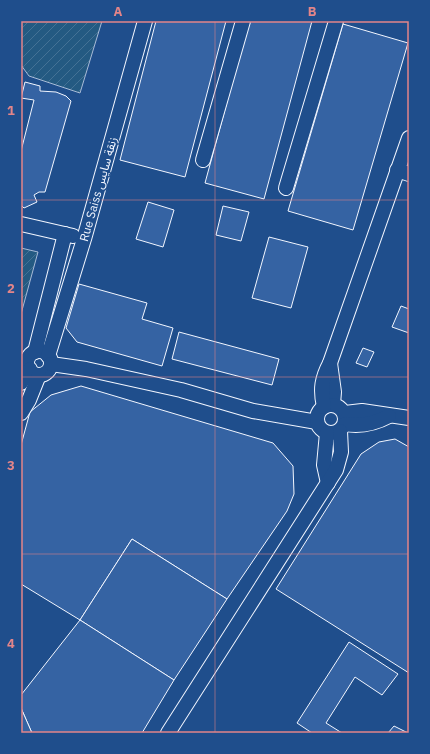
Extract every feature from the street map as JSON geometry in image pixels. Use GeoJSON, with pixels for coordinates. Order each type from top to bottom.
{"type":"FeatureCollection","features":[{"type":"Feature","properties":{"kind":"street","name":"Rue Saiss زنقة سايس"},"geometry":{"type":"LineString","coordinates":[[45,357],[84,239],[145,21]]}},
{"type":"Feature","properties":{"kind":"street"},"geometry":{"type":"LineString","coordinates":[[203,160],[243,21]]}},
{"type":"Feature","properties":{"kind":"street"},"geometry":{"type":"LineString","coordinates":[[286,188],[336,21]]}},
{"type":"Feature","properties":{"kind":"street"},"geometry":{"type":"LineString","coordinates":[[328,405],[321,383],[403,172],[409,138]]}},
{"type":"Feature","properties":{"kind":"street"},"geometry":{"type":"LineString","coordinates":[[21,224],[84,239]]}},
{"type":"Feature","properties":{"kind":"street","name":"Rue Saiss زنقة سايس"},"geometry":{"type":"LineString","coordinates":[[45,357],[65,234]]}},
{"type":"Feature","properties":{"kind":"street"},"geometry":{"type":"LineString","coordinates":[[21,383],[34,372],[47,372],[45,357]]}},
{"type":"Feature","properties":{"kind":"street"},"geometry":{"type":"LineString","coordinates":[[21,413],[29,400],[34,372],[28,362],[45,357],[181,390],[253,411],[317,422]]}},
{"type":"Feature","properties":{"kind":"street"},"geometry":{"type":"LineString","coordinates":[[168,733],[336,470],[340,452],[339,425],[340,407],[328,405],[319,411],[317,422],[322,430],[339,425],[357,426],[376,423],[389,416],[409,418]]}},
{"type":"Feature","properties":{"kind":"shaded area"},"geometry":{"type":"Polygon","coordinates":[[[21,21],[102,21],[80,93],[29,76],[21,65],[21,21]]]}},
{"type":"Feature","properties":{"kind":"shaded area"},"geometry":{"type":"Polygon","coordinates":[[[21,248],[38,252],[21,314],[21,248]]]}},
{"type":"Feature","properties":{"kind":"building"},"geometry":{"type":"Polygon","coordinates":[[[156,21],[226,21],[185,177],[120,160],[156,21]]]}},
{"type":"Feature","properties":{"kind":"building"},"geometry":{"type":"Polygon","coordinates":[[[249,21],[312,21],[264,199],[205,183],[249,21]]]}},
{"type":"Feature","properties":{"kind":"building"},"geometry":{"type":"Polygon","coordinates":[[[343,24],[408,43],[353,230],[288,211],[343,24]]]}},
{"type":"Feature","properties":{"kind":"building"},"geometry":{"type":"Polygon","coordinates":[[[25,82],[40,86],[40,91],[56,92],[66,96],[71,101],[45,192],[39,192],[34,195],[37,202],[24,208],[21,205],[21,151],[34,100],[21,98],[25,82]]]}},
{"type":"Feature","properties":{"kind":"building"},"geometry":{"type":"Polygon","coordinates":[[[148,202],[174,210],[163,247],[136,239],[148,202]]]}},
{"type":"Feature","properties":{"kind":"building"},"geometry":{"type":"Polygon","coordinates":[[[223,206],[249,212],[241,241],[216,235],[223,206]]]}},
{"type":"Feature","properties":{"kind":"building"},"geometry":{"type":"Polygon","coordinates":[[[269,237],[308,247],[291,308],[252,298],[269,237]]]}},
{"type":"Feature","properties":{"kind":"building"},"geometry":{"type":"Polygon","coordinates":[[[79,284],[147,303],[142,319],[173,328],[162,366],[77,342],[66,328],[79,284]]]}},
{"type":"Feature","properties":{"kind":"building"},"geometry":{"type":"Polygon","coordinates":[[[401,306],[409,309],[409,333],[392,327],[401,306]]]}},
{"type":"Feature","properties":{"kind":"building"},"geometry":{"type":"Polygon","coordinates":[[[179,332],[279,359],[272,385],[172,359],[179,332]]]}},
{"type":"Feature","properties":{"kind":"building"},"geometry":{"type":"Polygon","coordinates":[[[363,348],[374,352],[367,367],[356,363],[363,348]]]}},
{"type":"Feature","properties":{"kind":"building"},"geometry":{"type":"Polygon","coordinates":[[[81,386],[273,443],[293,466],[294,494],[287,511],[227,599],[132,539],[80,620],[21,584],[21,445],[30,412],[51,395],[81,386]]]}},
{"type":"Feature","properties":{"kind":"building"},"geometry":{"type":"Polygon","coordinates":[[[395,439],[409,447],[409,673],[276,589],[361,454],[379,442],[395,439]]]}},
{"type":"Feature","properties":{"kind":"building"},"geometry":{"type":"Polygon","coordinates":[[[132,539],[227,599],[174,680],[80,620],[132,539]]]}},
{"type":"Feature","properties":{"kind":"building"},"geometry":{"type":"Polygon","coordinates":[[[80,620],[174,680],[142,733],[32,733],[21,708],[21,695],[80,620]]]}},
{"type":"Feature","properties":{"kind":"building"},"geometry":{"type":"Polygon","coordinates":[[[349,642],[398,674],[382,695],[355,677],[326,723],[342,733],[312,733],[297,723],[349,642]]]}},
{"type":"Feature","properties":{"kind":"building"},"geometry":{"type":"Polygon","coordinates":[[[21,708],[32,733],[21,733],[21,708]]]}},
{"type":"Feature","properties":{"kind":"building"},"geometry":{"type":"Polygon","coordinates":[[[394,726],[408,733],[388,733],[394,726]]]}}]}
